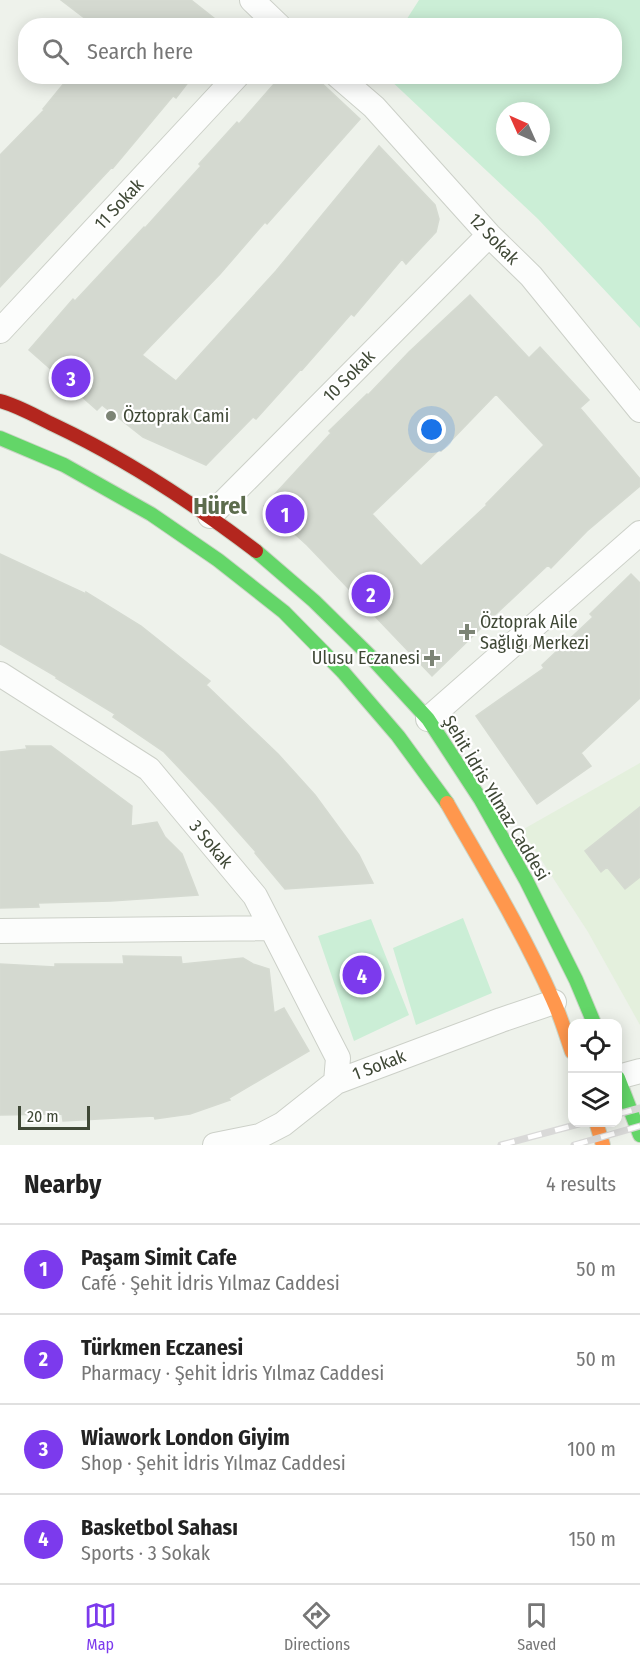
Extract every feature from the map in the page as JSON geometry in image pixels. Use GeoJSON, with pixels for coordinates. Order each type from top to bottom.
{"type":"FeatureCollection","features":[{"type":"Feature","properties":{"kind":"main road","name":"Şehit İdris Yılmaz Caddesi"},"geometry":{"type":"LineString","coordinates":[[0,402],[7,403],[81,438],[210,516],[257,552],[314,602],[371,657],[428,719],[481,800],[526,880],[576,980],[592,1019]]}},
{"type":"Feature","properties":{"kind":"main road"},"geometry":{"type":"LineString","coordinates":[[0,438],[64,465],[151,514],[219,560],[284,612],[343,672],[398,736],[446,802],[492,881],[555,1002],[568,1038]]}},
{"type":"Feature","properties":{"kind":"main road"},"geometry":{"type":"LineString","coordinates":[[622,1088],[640,1135]]}},
{"type":"Feature","properties":{"kind":"main road"},"geometry":{"type":"LineString","coordinates":[[598,1127],[603,1145]]}},
{"type":"Feature","properties":{"kind":"street"},"geometry":{"type":"LineString","coordinates":[[252,0],[271,18]]}},
{"type":"Feature","properties":{"kind":"street","name":"11 Sokak"},"geometry":{"type":"LineString","coordinates":[[0,331],[230,84]]}},
{"type":"Feature","properties":{"kind":"street","name":"12 Sokak"},"geometry":{"type":"LineString","coordinates":[[348,84],[374,107],[489,235],[531,276],[640,410]]}},
{"type":"Feature","properties":{"kind":"street","name":"10 Sokak"},"geometry":{"type":"LineString","coordinates":[[210,516],[489,235]]}},
{"type":"Feature","properties":{"kind":"street"},"geometry":{"type":"LineString","coordinates":[[428,719],[640,533]]}},
{"type":"Feature","properties":{"kind":"street","name":"3 Sokak"},"geometry":{"type":"LineString","coordinates":[[0,674],[148,769],[255,896],[338,1058],[336,1082]]}},
{"type":"Feature","properties":{"kind":"street"},"geometry":{"type":"LineString","coordinates":[[0,932],[271,928]]}},
{"type":"Feature","properties":{"kind":"street","name":"1 Sokak"},"geometry":{"type":"LineString","coordinates":[[215,1145],[260,1136],[283,1124],[336,1082],[555,1002]]}},
{"type":"Feature","properties":{"kind":"street"},"geometry":{"type":"LineString","coordinates":[[622,1077],[640,1071]]}},
{"type":"Feature","properties":{"kind":"shaded area"},"geometry":{"type":"Polygon","coordinates":[[[419,0],[640,0],[640,328],[538,219],[394,84],[622,84],[622,18],[407,18],[419,0]]]}},
{"type":"Feature","properties":{"kind":"shaded area"},"geometry":{"type":"Polygon","coordinates":[[[640,763],[640,1025],[588,932],[522,830],[640,763]]]}},
{"type":"Feature","properties":{"kind":"shaded area"},"geometry":{"type":"Polygon","coordinates":[[[463,918],[492,993],[416,1025],[393,948],[463,918]]]}},
{"type":"Feature","properties":{"kind":"shaded area"},"geometry":{"type":"Polygon","coordinates":[[[371,919],[409,1015],[354,1041],[318,936],[371,919]]]}},
{"type":"Feature","properties":{"kind":"building"},"geometry":{"type":"Polygon","coordinates":[[[61,0],[191,0],[214,18],[85,18],[61,0]]]}},
{"type":"Feature","properties":{"kind":"building"},"geometry":{"type":"Polygon","coordinates":[[[63,84],[187,84],[176,98],[173,96],[113,168],[0,287],[0,155],[63,84]]]}},
{"type":"Feature","properties":{"kind":"building"},"geometry":{"type":"Polygon","coordinates":[[[274,84],[323,84],[360,119],[267,224],[265,222],[220,274],[142,355],[176,381],[276,271],[379,146],[435,205],[439,219],[436,232],[406,264],[402,259],[354,316],[351,314],[256,419],[253,417],[206,465],[143,437],[102,405],[97,410],[29,350],[73,299],[75,301],[145,228],[237,122],[239,124],[274,84]]]}},
{"type":"Feature","properties":{"kind":"building"},"geometry":{"type":"Polygon","coordinates":[[[470,295],[529,358],[540,347],[589,400],[580,408],[640,479],[640,486],[587,531],[551,568],[548,565],[432,676],[307,545],[264,506],[331,433],[329,431],[470,295]],[[496,394],[441,451],[439,450],[372,514],[421,566],[487,505],[544,445],[496,394]]]}},
{"type":"Feature","properties":{"kind":"building"},"geometry":{"type":"Polygon","coordinates":[[[0,554],[86,594],[86,592],[141,626],[210,681],[206,685],[278,754],[315,795],[359,855],[373,883],[285,889],[256,852],[164,752],[113,717],[115,714],[0,644],[0,554]]]}},
{"type":"Feature","properties":{"kind":"building"},"geometry":{"type":"Polygon","coordinates":[[[631,574],[640,583],[640,698],[581,753],[591,766],[537,804],[476,716],[544,668],[542,665],[593,617],[590,614],[631,574]]]}},
{"type":"Feature","properties":{"kind":"building"},"geometry":{"type":"Polygon","coordinates":[[[26,746],[51,746],[132,806],[131,826],[157,822],[165,837],[182,854],[198,895],[38,903],[39,907],[0,908],[0,752],[27,749],[26,746]]]}},
{"type":"Feature","properties":{"kind":"building"},"geometry":{"type":"Polygon","coordinates":[[[640,807],[640,877],[625,889],[607,867],[601,872],[585,851],[640,807]]]}},
{"type":"Feature","properties":{"kind":"building"},"geometry":{"type":"Polygon","coordinates":[[[123,956],[181,957],[182,964],[243,958],[269,969],[274,1013],[284,1008],[309,1051],[229,1098],[230,1100],[190,1114],[155,1119],[154,1116],[63,1121],[62,1114],[0,1115],[0,964],[55,967],[55,964],[124,964],[123,956]]]}},
{"type":"Feature","properties":{"kind":"railway"},"geometry":{"type":"LineString","coordinates":[[622,1113],[640,1108]]}},
{"type":"Feature","properties":{"kind":"railway"},"geometry":{"type":"LineString","coordinates":[[574,1145],[640,1126]]}},
{"type":"Feature","properties":{"kind":"railway"},"geometry":{"type":"LineString","coordinates":[[501,1145],[568,1127]]}},
{"type":"Feature","properties":{"kind":"traffic: fast"},"geometry":{"type":"LineString","coordinates":[[0,438],[64,465],[151,514],[218,560],[284,612],[343,672],[398,736],[447,803]]}},
{"type":"Feature","properties":{"kind":"traffic: fast"},"geometry":{"type":"LineString","coordinates":[[256,551],[314,601],[371,657],[428,719],[481,800],[526,880],[576,980],[592,1019]]}},
{"type":"Feature","properties":{"kind":"traffic: fast"},"geometry":{"type":"LineString","coordinates":[[622,1088],[640,1135]]}},
{"type":"Feature","properties":{"kind":"traffic: slow"},"geometry":{"type":"LineString","coordinates":[[447,803],[529,950],[556,1006],[568,1040]]}},
{"type":"Feature","properties":{"kind":"traffic: slow"},"geometry":{"type":"LineString","coordinates":[[598,1127],[603,1145]]}},
{"type":"Feature","properties":{"kind":"traffic: jam"},"geometry":{"type":"LineString","coordinates":[[0,401],[81,438],[133,467],[208,516],[256,551]]}},
{"type":"Feature","properties":{"kind":"place","name":"Wiawork London Giyim"},"geometry":{"type":"Point","coordinates":[71,378]}},
{"type":"Feature","properties":{"kind":"place","name":"Öztoprak Cami"},"geometry":{"type":"Point","coordinates":[111,416]}},
{"type":"Feature","properties":{"kind":"place","name":"Paşam Simit Cafe"},"geometry":{"type":"Point","coordinates":[285,514]}},
{"type":"Feature","properties":{"kind":"place","name":"Türkmen Eczanesi"},"geometry":{"type":"Point","coordinates":[371,594]}},
{"type":"Feature","properties":{"kind":"place","name":"Öztoprak Aile Sağlığı Merkezi"},"geometry":{"type":"Point","coordinates":[467,632]}},
{"type":"Feature","properties":{"kind":"place","name":"Ulusu Eczanesi"},"geometry":{"type":"Point","coordinates":[432,658]}},
{"type":"Feature","properties":{"kind":"place","name":"Basketbol Sahası"},"geometry":{"type":"Point","coordinates":[362,975]}},
{"type":"Feature","properties":{"kind":"district","name":"Hürel"},"geometry":{"type":"Point","coordinates":[220,506]}}]}
